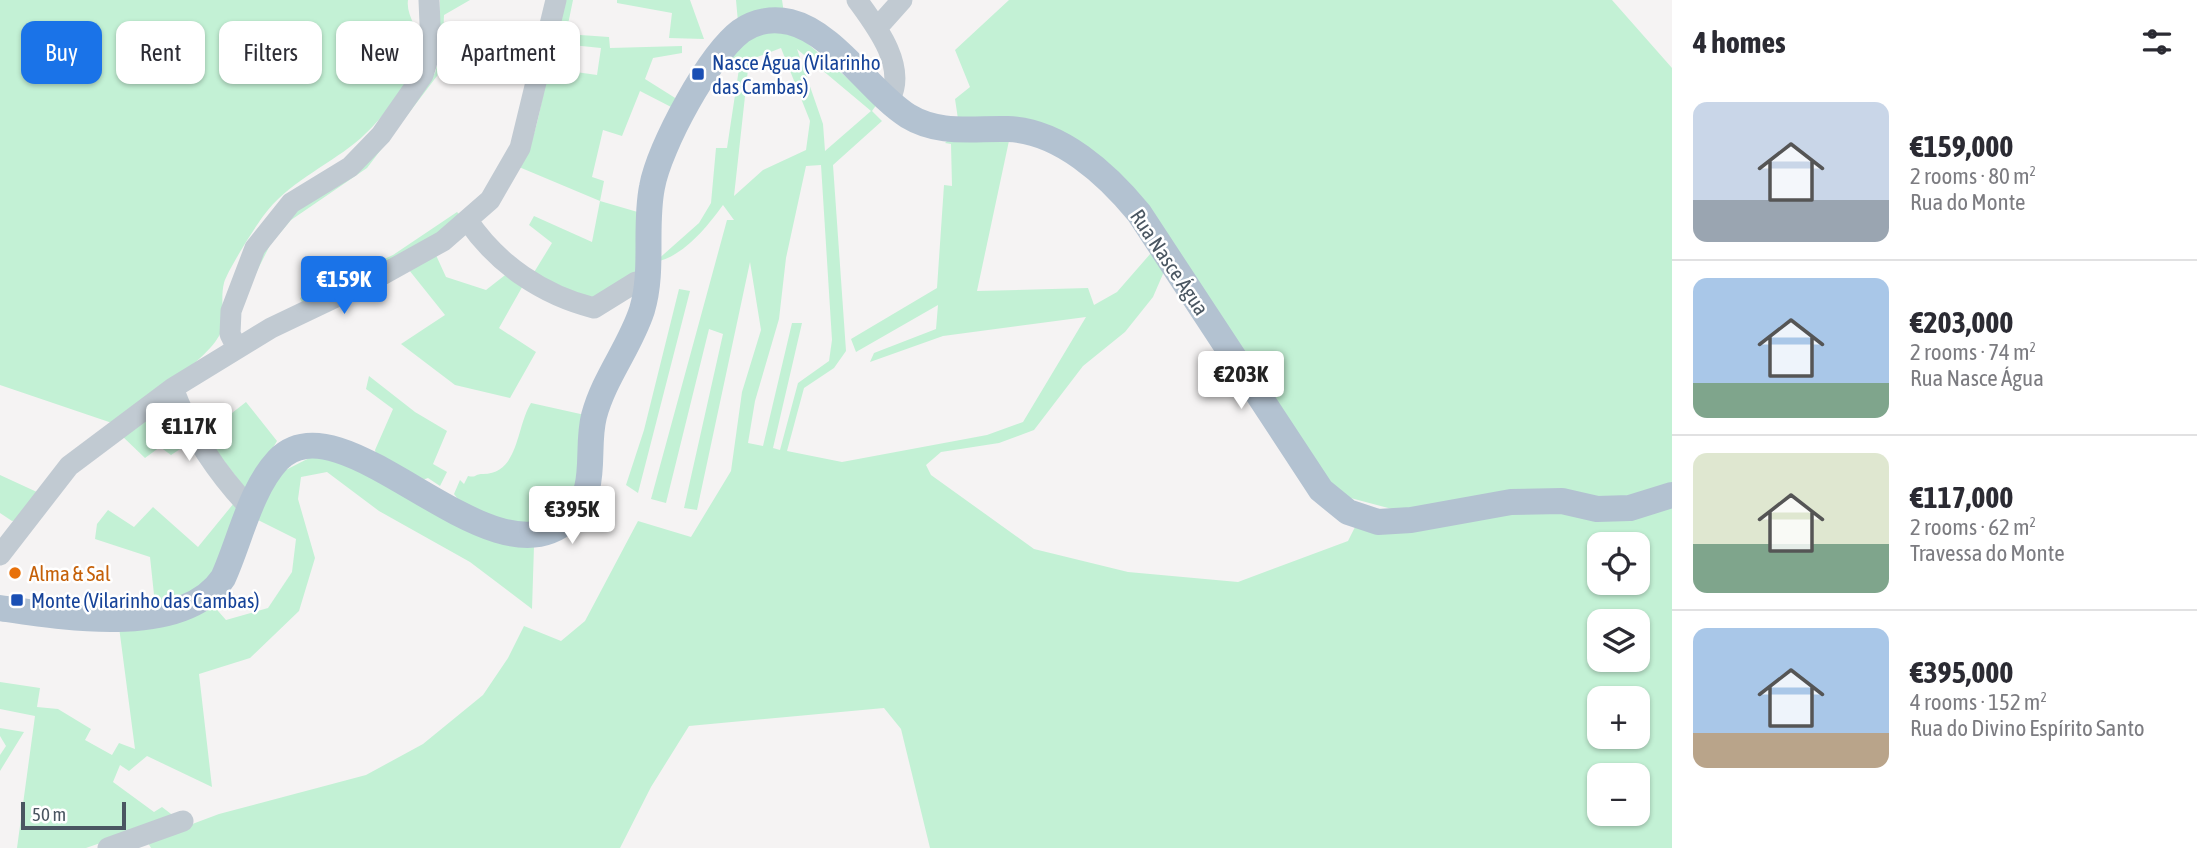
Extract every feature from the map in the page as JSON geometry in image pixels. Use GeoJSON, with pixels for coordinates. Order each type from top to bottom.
{"type":"FeatureCollection","features":[{"type":"Feature","properties":{"kind":"main road","name":"Rua Nasce Água"},"geometry":{"type":"LineString","coordinates":[[0,608],[101,619],[166,612],[197,604],[212,593],[223,579],[251,509],[278,460],[297,447],[317,445],[344,452],[497,530],[537,535],[555,528],[572,516],[585,496],[591,471],[595,412],[641,312],[647,280],[649,212],[658,161],[668,138],[715,62],[741,32],[774,19],[806,28],[901,111],[931,126],[1019,130],[1045,137],[1072,152],[1104,178],[1130,202],[1158,242],[1311,477],[1333,502],[1348,512],[1364,520],[1395,522],[1511,502],[1562,501],[1597,509],[1619,508],[1672,495]]}},
{"type":"Feature","properties":{"kind":"street"},"geometry":{"type":"LineString","coordinates":[[237,348],[230,334],[231,311],[256,248],[291,203],[350,167],[381,135],[423,75],[431,48],[429,0]]}},
{"type":"Feature","properties":{"kind":"street"},"geometry":{"type":"LineString","coordinates":[[0,555],[69,466],[173,388],[237,348],[443,241],[490,201],[520,148],[556,0]]}},
{"type":"Feature","properties":{"kind":"street"},"geometry":{"type":"LineString","coordinates":[[857,0],[877,28],[895,68],[896,88],[890,99]]}},
{"type":"Feature","properties":{"kind":"street"},"geometry":{"type":"LineString","coordinates":[[877,28],[902,0]]}},
{"type":"Feature","properties":{"kind":"street"},"geometry":{"type":"LineString","coordinates":[[468,221],[506,264],[571,302],[594,308],[636,282],[647,280]]}},
{"type":"Feature","properties":{"kind":"street"},"geometry":{"type":"LineString","coordinates":[[173,388],[181,409],[209,456],[251,509]]}},
{"type":"Feature","properties":{"kind":"street"},"geometry":{"type":"LineString","coordinates":[[108,848],[183,821]]}},
{"type":"Feature","properties":{"kind":"green space"},"geometry":{"type":"Polygon","coordinates":[[[0,0],[408,0],[412,21],[336,21],[336,84],[405,84],[384,113],[361,138],[289,189],[268,210],[226,277],[222,295],[221,331],[204,354],[173,380],[112,423],[0,385],[0,0]]]}},
{"type":"Feature","properties":{"kind":"green space"},"geometry":{"type":"Polygon","coordinates":[[[440,0],[470,0],[444,15],[444,21],[439,21],[440,0]]]}},
{"type":"Feature","properties":{"kind":"green space"},"geometry":{"type":"Polygon","coordinates":[[[563,0],[573,0],[569,21],[558,21],[563,0]]]}},
{"type":"Feature","properties":{"kind":"green space"},"geometry":{"type":"Polygon","coordinates":[[[617,0],[690,0],[704,39],[669,38],[672,13],[617,3],[617,0]]]}},
{"type":"Feature","properties":{"kind":"green space"},"geometry":{"type":"Polygon","coordinates":[[[736,0],[782,0],[784,13],[738,22],[736,0]]]}},
{"type":"Feature","properties":{"kind":"green space"},"geometry":{"type":"Polygon","coordinates":[[[1009,0],[1612,0],[1672,68],[1672,484],[1638,495],[1441,510],[1392,509],[1343,496],[1317,470],[1111,171],[958,119],[955,99],[970,87],[955,50],[1009,0]]]}},
{"type":"Feature","properties":{"kind":"green space"},"geometry":{"type":"Polygon","coordinates":[[[767,31],[799,36],[877,104],[872,111],[882,121],[833,165],[846,351],[834,368],[804,388],[787,451],[842,462],[987,435],[1023,422],[1086,317],[943,336],[870,362],[874,353],[936,329],[938,305],[856,352],[851,339],[937,288],[944,185],[952,186],[951,144],[945,143],[951,137],[1010,136],[977,291],[1088,288],[1094,305],[1117,292],[1151,253],[1166,267],[1153,297],[1125,332],[1083,366],[1034,430],[999,443],[941,452],[926,465],[931,475],[1034,549],[1128,572],[1238,582],[1348,541],[1356,525],[1509,512],[1672,505],[1672,848],[930,848],[901,729],[884,708],[689,726],[651,787],[620,848],[151,848],[147,841],[219,814],[366,775],[423,744],[483,695],[508,658],[524,626],[561,641],[585,621],[638,521],[691,537],[731,471],[742,392],[761,330],[750,262],[697,510],[684,508],[723,334],[709,329],[666,503],[651,499],[727,220],[734,220],[723,205],[685,248],[655,262],[699,223],[711,203],[716,148],[727,148],[740,62],[730,57],[739,45],[767,31]],[[781,48],[749,60],[734,196],[763,170],[806,150],[810,121],[781,48]],[[797,49],[823,124],[825,151],[871,111],[797,49]],[[821,165],[806,166],[786,258],[779,319],[755,401],[748,443],[763,446],[792,323],[802,323],[773,448],[780,450],[798,383],[829,361],[832,340],[821,165]]]}},
{"type":"Feature","properties":{"kind":"green space"},"geometry":{"type":"Polygon","coordinates":[[[580,35],[609,37],[610,48],[682,46],[682,53],[653,58],[645,79],[680,101],[675,109],[640,91],[622,136],[603,130],[592,177],[604,181],[600,201],[519,167],[531,144],[545,84],[580,84],[580,73],[597,75],[601,48],[580,46],[580,35]]]}},
{"type":"Feature","properties":{"kind":"green space"},"geometry":{"type":"Polygon","coordinates":[[[437,66],[437,76],[367,168],[291,220],[270,245],[250,285],[266,244],[287,216],[390,132],[435,73],[437,66]]]}},
{"type":"Feature","properties":{"kind":"green space"},"geometry":{"type":"Polygon","coordinates":[[[600,201],[641,213],[641,271],[594,302],[533,274],[552,243],[529,225],[534,216],[592,242],[600,201]]]}},
{"type":"Feature","properties":{"kind":"green space"},"geometry":{"type":"Polygon","coordinates":[[[457,212],[462,217],[448,229],[303,305],[300,298],[393,255],[457,212]]]}},
{"type":"Feature","properties":{"kind":"green space"},"geometry":{"type":"Polygon","coordinates":[[[435,253],[446,277],[486,290],[509,272],[525,282],[499,328],[536,352],[510,398],[455,385],[401,344],[445,315],[409,270],[435,253]]]}},
{"type":"Feature","properties":{"kind":"green space"},"geometry":{"type":"Polygon","coordinates":[[[679,289],[690,291],[638,493],[626,485],[644,430],[679,289]]]}},
{"type":"Feature","properties":{"kind":"green space"},"geometry":{"type":"Polygon","coordinates":[[[369,376],[415,412],[447,431],[433,464],[447,472],[440,486],[428,478],[417,482],[378,463],[375,450],[393,409],[366,389],[369,376]]]}},
{"type":"Feature","properties":{"kind":"green space"},"geometry":{"type":"Polygon","coordinates":[[[246,402],[277,441],[247,491],[204,435],[246,402]]]}},
{"type":"Feature","properties":{"kind":"green space"},"geometry":{"type":"Polygon","coordinates":[[[170,403],[194,440],[171,455],[160,447],[145,458],[121,435],[170,403]]]}},
{"type":"Feature","properties":{"kind":"green space"},"geometry":{"type":"Polygon","coordinates":[[[531,403],[585,415],[575,494],[549,518],[531,524],[492,520],[463,506],[454,494],[460,480],[464,484],[468,476],[495,472],[504,466],[515,447],[531,403]]]}},
{"type":"Feature","properties":{"kind":"green space"},"geometry":{"type":"Polygon","coordinates":[[[321,452],[534,546],[532,609],[470,562],[379,511],[327,472],[301,477],[298,499],[315,558],[299,611],[250,658],[199,674],[212,787],[147,756],[129,771],[120,765],[113,782],[154,812],[162,807],[175,817],[86,848],[17,848],[35,716],[0,709],[0,682],[40,688],[37,707],[58,709],[91,729],[85,740],[112,755],[119,743],[135,749],[119,627],[211,603],[226,620],[268,608],[292,572],[296,539],[256,519],[274,476],[321,452]]]}},
{"type":"Feature","properties":{"kind":"green space"},"geometry":{"type":"Polygon","coordinates":[[[0,475],[39,493],[18,520],[12,521],[0,513],[0,475]]]}},
{"type":"Feature","properties":{"kind":"green space"},"geometry":{"type":"Polygon","coordinates":[[[234,503],[242,513],[226,559],[186,600],[155,604],[150,557],[95,539],[97,524],[108,510],[134,527],[153,507],[198,547],[234,503]]]}},
{"type":"Feature","properties":{"kind":"green space"},"geometry":{"type":"Polygon","coordinates":[[[0,728],[24,732],[0,771],[0,755],[6,746],[0,736],[0,728]]]}},
{"type":"Feature","properties":{"kind":"place","name":"Nasce Água (Vilarinho das Cambas)"},"geometry":{"type":"Point","coordinates":[698,74]}},
{"type":"Feature","properties":{"kind":"place","name":"Alma & Sal"},"geometry":{"type":"Point","coordinates":[15,573]}},
{"type":"Feature","properties":{"kind":"place","name":"Monte (Vilarinho das Cambas)"},"geometry":{"type":"Point","coordinates":[17,600]}}]}
